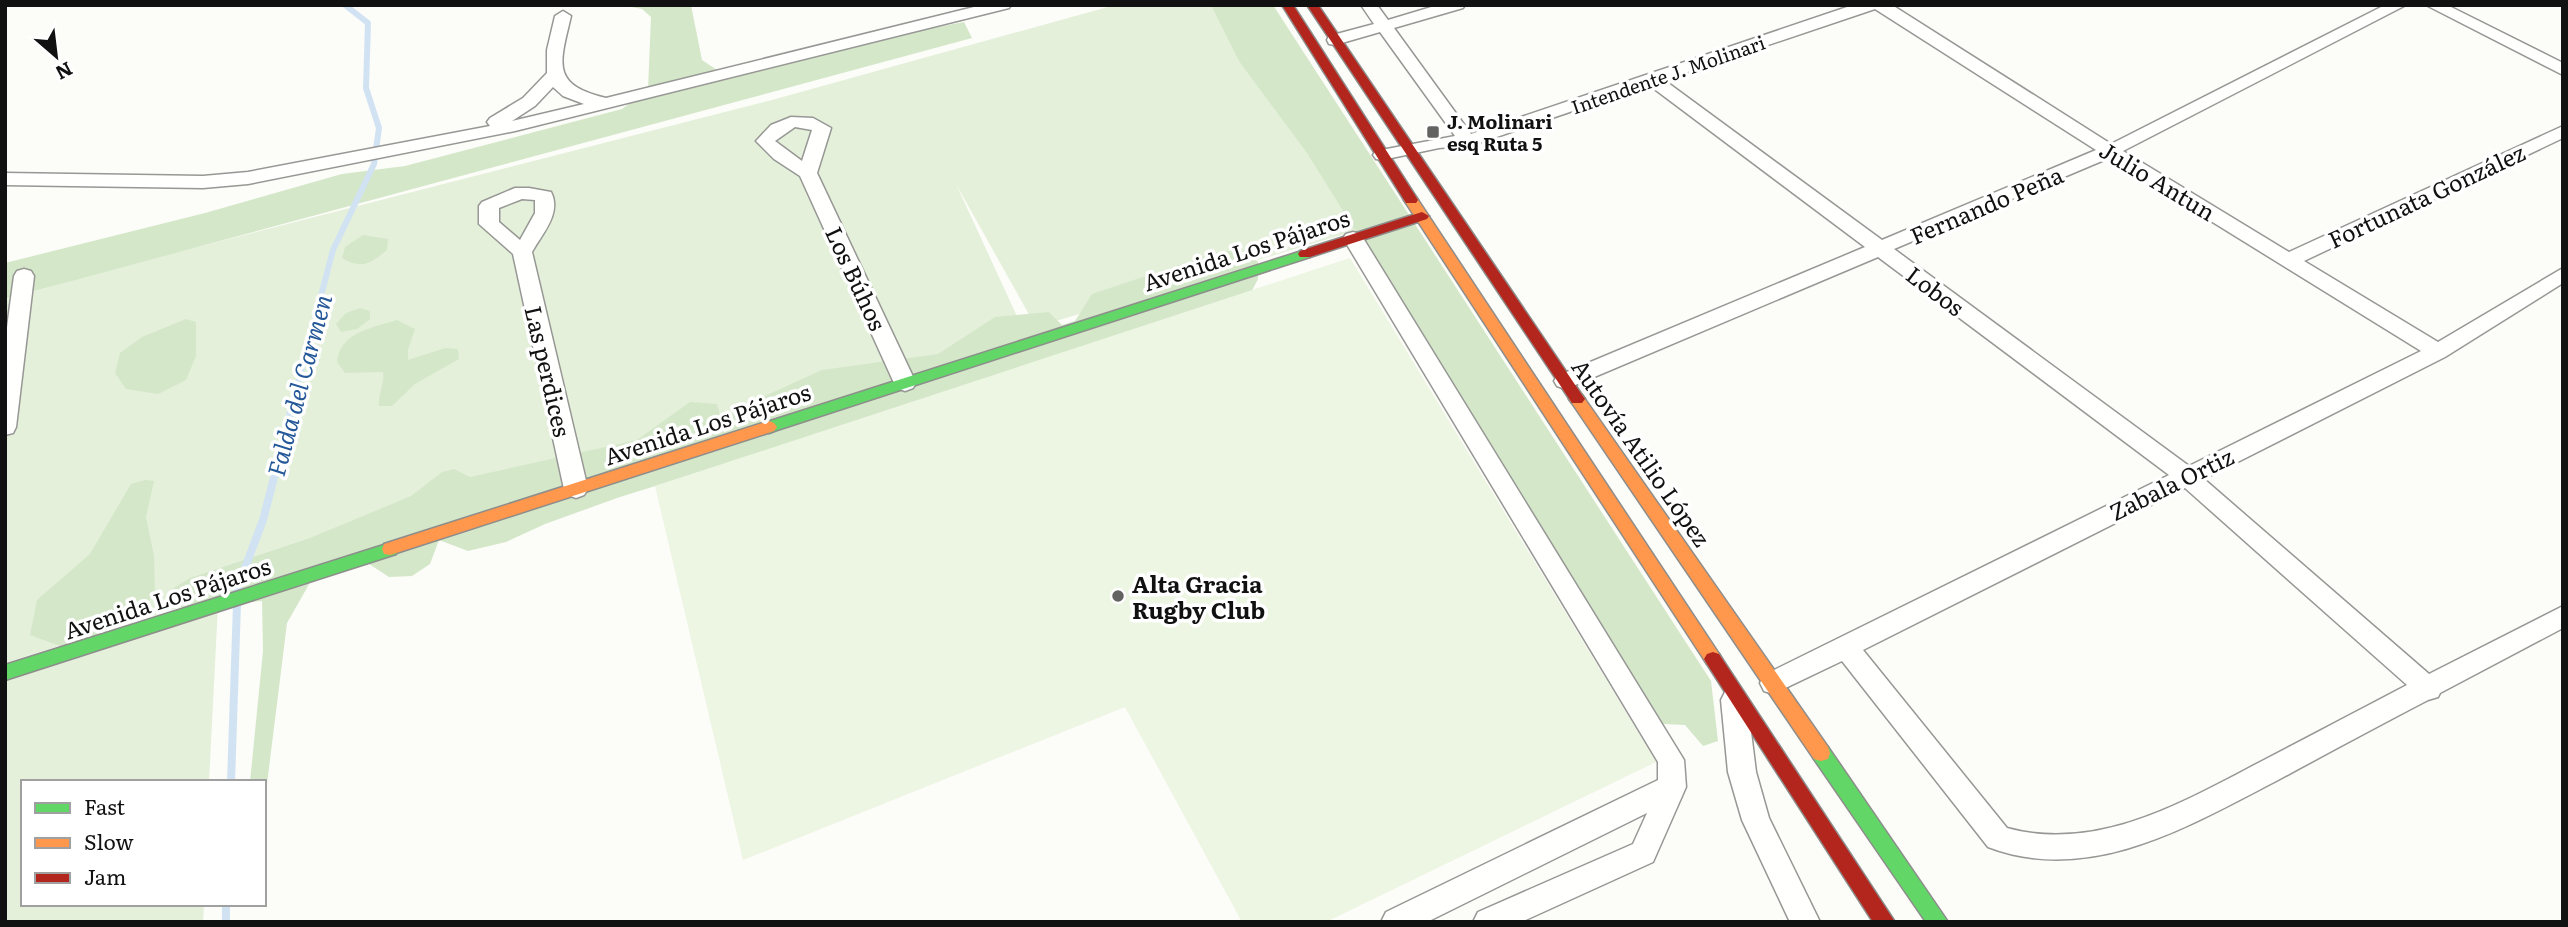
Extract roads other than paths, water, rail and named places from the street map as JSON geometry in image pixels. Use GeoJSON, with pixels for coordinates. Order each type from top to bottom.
{"type":"FeatureCollection","features":[{"type":"Feature","properties":{"kind":"main road"},"geometry":{"type":"LineString","coordinates":[[1287,5],[1382,155],[1885,922]]}},
{"type":"Feature","properties":{"kind":"main road","name":"Autovía Atilio López"},"geometry":{"type":"LineString","coordinates":[[1312,5],[1565,381],[1938,922]]}},
{"type":"Feature","properties":{"kind":"main road","name":"Avenida Los Pájaros"},"geometry":{"type":"LineString","coordinates":[[5,673],[1422,216]]}},
{"type":"Feature","properties":{"kind":"street"},"geometry":{"type":"LineString","coordinates":[[5,179],[229,181],[459,137],[607,104],[1003,5]]}},
{"type":"Feature","properties":{"kind":"street"},"geometry":{"type":"LineString","coordinates":[[1369,5],[1467,141]]}},
{"type":"Feature","properties":{"kind":"street"},"geometry":{"type":"LineString","coordinates":[[1335,40],[1457,5]]}},
{"type":"Feature","properties":{"kind":"street","name":"Intendente J. Molinari"},"geometry":{"type":"LineString","coordinates":[[1382,155],[1439,143],[1467,141],[1870,5]]}},
{"type":"Feature","properties":{"kind":"street","name":"Julio Antun"},"geometry":{"type":"LineString","coordinates":[[1880,5],[2110,151],[2438,352]]}},
{"type":"Feature","properties":{"kind":"street","name":"Fernando Peña"},"geometry":{"type":"LineString","coordinates":[[1565,381],[2110,151],[2398,5]]}},
{"type":"Feature","properties":{"kind":"street"},"geometry":{"type":"LineString","coordinates":[[2434,5],[2563,69]]}},
{"type":"Feature","properties":{"kind":"street"},"geometry":{"type":"LineString","coordinates":[[563,16],[552,63],[557,81],[567,92],[607,104]]}},
{"type":"Feature","properties":{"kind":"street"},"geometry":{"type":"LineString","coordinates":[[459,137],[523,108],[536,98],[555,74]]}},
{"type":"Feature","properties":{"kind":"street","name":"Lobos"},"geometry":{"type":"LineString","coordinates":[[1653,80],[2185,475],[2297,570],[2429,689]]}},
{"type":"Feature","properties":{"kind":"street","name":"Fortunata González"},"geometry":{"type":"LineString","coordinates":[[2289,260],[2563,131]]}},
{"type":"Feature","properties":{"kind":"street","name":"Los Búhos"},"geometry":{"type":"LineString","coordinates":[[808,173],[905,383]]}},
{"type":"Feature","properties":{"kind":"street"},"geometry":{"type":"LineString","coordinates":[[1353,238],[1671,760],[1672,787],[1643,853],[1488,922]]}},
{"type":"Feature","properties":{"kind":"street","name":"Las perdices"},"geometry":{"type":"LineString","coordinates":[[522,252],[576,489]]}},
{"type":"Feature","properties":{"kind":"street","name":"Zabala Ortiz"},"geometry":{"type":"LineString","coordinates":[[1773,683],[2185,475],[2438,352],[2563,274]]}},
{"type":"Feature","properties":{"kind":"street"},"geometry":{"type":"LineString","coordinates":[[5,427],[24,276]]}},
{"type":"Feature","properties":{"kind":"street"},"geometry":{"type":"LineString","coordinates":[[1846,646],[1998,838],[2013,844],[2076,849],[2115,841],[2173,821],[2429,689],[2563,616]]}},
{"type":"Feature","properties":{"kind":"street"},"geometry":{"type":"LineString","coordinates":[[1734,693],[1742,772],[1756,820],[1805,922]]}},
{"type":"Feature","properties":{"kind":"street"},"geometry":{"type":"LineString","coordinates":[[1396,922],[1672,787]]}},
{"type":"Feature","properties":{"kind":"waterway","name":"Falda del Carmen"},"geometry":{"type":"LineString","coordinates":[[295,395],[333,250],[374,164],[379,128],[366,88],[368,23],[345,5]]}},
{"type":"Feature","properties":{"kind":"waterway","name":"Falda del Carmen"},"geometry":{"type":"LineString","coordinates":[[237,589],[263,520],[296,393]]}},
{"type":"Feature","properties":{"kind":"waterway","name":"Falda del Carmen"},"geometry":{"type":"LineString","coordinates":[[231,780],[237,604]]}},
{"type":"Feature","properties":{"kind":"waterway","name":"Falda del Carmen"},"geometry":{"type":"LineString","coordinates":[[226,906],[226,922]]}},
{"type":"Feature","properties":{"kind":"place","name":"J. Molinari esq Ruta 5"},"geometry":{"type":"Point","coordinates":[1433,132]}},
{"type":"Feature","properties":{"kind":"place","name":"Alta Gracia Rugby Club"},"geometry":{"type":"Point","coordinates":[1118,596]}}]}
